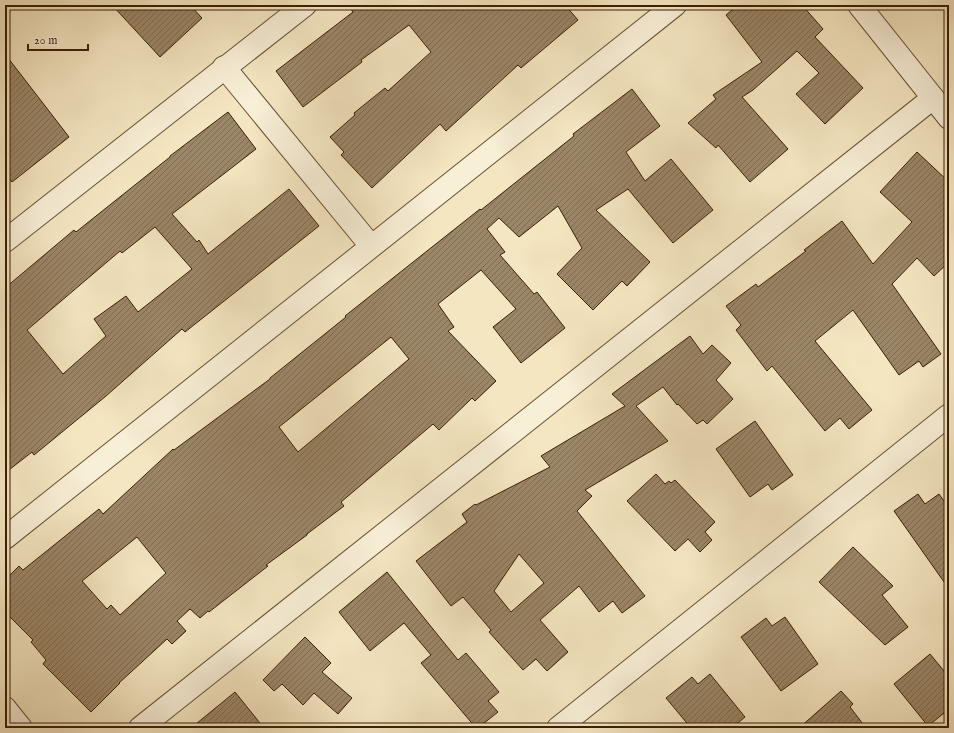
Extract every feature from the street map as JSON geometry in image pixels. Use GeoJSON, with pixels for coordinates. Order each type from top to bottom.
{"type":"FeatureCollection","features":[{"type":"Feature","properties":{"kind":"street"},"geometry":{"type":"LineString","coordinates":[[5,241],[224,67],[305,5]]}},
{"type":"Feature","properties":{"kind":"street"},"geometry":{"type":"LineString","coordinates":[[5,538],[675,5]]}},
{"type":"Feature","properties":{"kind":"street"},"geometry":{"type":"LineString","coordinates":[[860,5],[949,118]]}},
{"type":"Feature","properties":{"kind":"street"},"geometry":{"type":"LineString","coordinates":[[224,67],[371,246]]}},
{"type":"Feature","properties":{"kind":"street"},"geometry":{"type":"LineString","coordinates":[[140,728],[933,98]]}},
{"type":"Feature","properties":{"kind":"street"},"geometry":{"type":"LineString","coordinates":[[558,728],[949,415]]}},
{"type":"Feature","properties":{"kind":"street"},"geometry":{"type":"LineString","coordinates":[[5,708],[21,728]]}},
{"type":"Feature","properties":{"kind":"building"},"geometry":{"type":"Polygon","coordinates":[[[112,5],[190,5],[202,18],[160,57],[112,5]]]}},
{"type":"Feature","properties":{"kind":"building"},"geometry":{"type":"Polygon","coordinates":[[[348,5],[565,5],[578,20],[521,68],[518,65],[446,131],[440,124],[372,188],[341,155],[344,152],[330,137],[355,115],[354,113],[385,88],[388,91],[431,52],[409,25],[361,60],[362,62],[303,107],[276,71],[353,12],[348,5]]]}},
{"type":"Feature","properties":{"kind":"building"},"geometry":{"type":"Polygon","coordinates":[[[738,5],[802,5],[823,29],[815,37],[863,88],[825,124],[796,94],[819,73],[797,51],[753,90],[742,97],[788,149],[750,182],[718,145],[716,148],[688,123],[716,99],[713,95],[762,62],[726,15],[738,5]]]}},
{"type":"Feature","properties":{"kind":"building"},"geometry":{"type":"Polygon","coordinates":[[[5,54],[69,137],[12,182],[5,173],[5,54]]]}},
{"type":"Feature","properties":{"kind":"building"},"geometry":{"type":"Polygon","coordinates":[[[632,89],[660,126],[626,152],[645,181],[671,159],[713,210],[673,243],[628,189],[596,210],[650,262],[627,286],[622,281],[593,310],[557,274],[582,248],[558,206],[519,237],[499,218],[487,229],[505,252],[500,255],[534,294],[537,292],[565,328],[521,363],[493,327],[516,309],[481,270],[438,304],[454,327],[448,331],[496,381],[475,401],[472,398],[439,430],[433,424],[341,502],[344,506],[266,565],[268,566],[209,612],[208,611],[200,618],[190,609],[177,621],[186,631],[172,644],[167,639],[119,683],[91,712],[43,664],[46,660],[31,642],[33,640],[5,612],[5,580],[19,566],[23,570],[99,509],[103,514],[173,449],[174,450],[270,379],[346,317],[345,316],[574,136],[573,134],[632,89]],[[391,337],[279,427],[298,452],[409,359],[391,337]],[[137,537],[82,581],[107,609],[111,605],[120,615],[166,573],[137,537]]]}},
{"type":"Feature","properties":{"kind":"building"},"geometry":{"type":"Polygon","coordinates":[[[228,112],[256,149],[172,214],[197,242],[199,240],[208,254],[289,189],[319,226],[185,332],[182,329],[106,396],[34,455],[32,452],[5,473],[5,288],[74,230],[76,232],[170,156],[228,112]],[[155,227],[122,253],[120,251],[27,330],[63,374],[106,336],[94,319],[126,296],[138,312],[192,269],[155,227]]]}},
{"type":"Feature","properties":{"kind":"building"},"geometry":{"type":"Polygon","coordinates":[[[917,152],[949,182],[949,262],[934,276],[917,258],[892,284],[941,354],[923,367],[919,361],[899,375],[853,310],[815,341],[872,410],[849,429],[840,418],[825,431],[772,366],[767,371],[736,330],[741,325],[726,306],[756,284],[758,287],[806,251],[804,250],[842,221],[873,264],[912,222],[880,192],[917,152]]]}},
{"type":"Feature","properties":{"kind":"building"},"geometry":{"type":"Polygon","coordinates":[[[690,336],[703,354],[712,345],[731,363],[716,380],[733,399],[707,424],[703,420],[697,424],[678,404],[677,405],[663,387],[636,406],[668,441],[585,490],[592,496],[577,511],[645,596],[622,613],[613,601],[599,612],[579,586],[540,620],[568,652],[547,671],[536,659],[523,670],[489,632],[491,630],[463,597],[451,606],[416,561],[467,522],[462,514],[475,504],[476,505],[550,467],[541,456],[625,406],[612,394],[690,336]],[[519,554],[494,591],[511,612],[544,583],[519,554]]]}},
{"type":"Feature","properties":{"kind":"building"},"geometry":{"type":"Polygon","coordinates":[[[755,421],[793,475],[772,490],[768,484],[750,497],[716,449],[755,421]]]}},
{"type":"Feature","properties":{"kind":"building"},"geometry":{"type":"Polygon","coordinates":[[[656,474],[665,484],[669,481],[671,483],[675,480],[715,522],[705,532],[712,540],[700,552],[688,539],[675,551],[627,501],[656,474]]]}},
{"type":"Feature","properties":{"kind":"building"},"geometry":{"type":"Polygon","coordinates":[[[918,494],[925,504],[939,494],[949,508],[949,589],[894,511],[918,494]]]}},
{"type":"Feature","properties":{"kind":"building"},"geometry":{"type":"Polygon","coordinates":[[[853,547],[893,586],[882,595],[908,627],[885,645],[819,582],[853,547]]]}},
{"type":"Feature","properties":{"kind":"building"},"geometry":{"type":"Polygon","coordinates":[[[387,572],[458,660],[466,653],[499,692],[488,701],[498,712],[478,728],[476,728],[421,663],[431,655],[404,623],[370,651],[339,612],[387,572]]]}},
{"type":"Feature","properties":{"kind":"building"},"geometry":{"type":"Polygon","coordinates":[[[785,617],[818,664],[781,691],[741,637],[766,618],[772,626],[785,617]]]}},
{"type":"Feature","properties":{"kind":"building"},"geometry":{"type":"Polygon","coordinates":[[[305,637],[331,663],[322,672],[352,698],[338,714],[314,693],[303,705],[282,684],[274,691],[263,680],[305,637]]]}},
{"type":"Feature","properties":{"kind":"building"},"geometry":{"type":"Polygon","coordinates":[[[930,654],[949,677],[949,709],[928,726],[894,684],[930,654]]]}},
{"type":"Feature","properties":{"kind":"building"},"geometry":{"type":"Polygon","coordinates":[[[710,674],[745,717],[732,728],[691,728],[666,698],[692,677],[698,684],[710,674]]]}},
{"type":"Feature","properties":{"kind":"building"},"geometry":{"type":"Polygon","coordinates":[[[841,691],[853,704],[850,707],[866,728],[799,728],[841,691]]]}},
{"type":"Feature","properties":{"kind":"building"},"geometry":{"type":"Polygon","coordinates":[[[235,692],[264,728],[191,728],[235,692]]]}}]}
